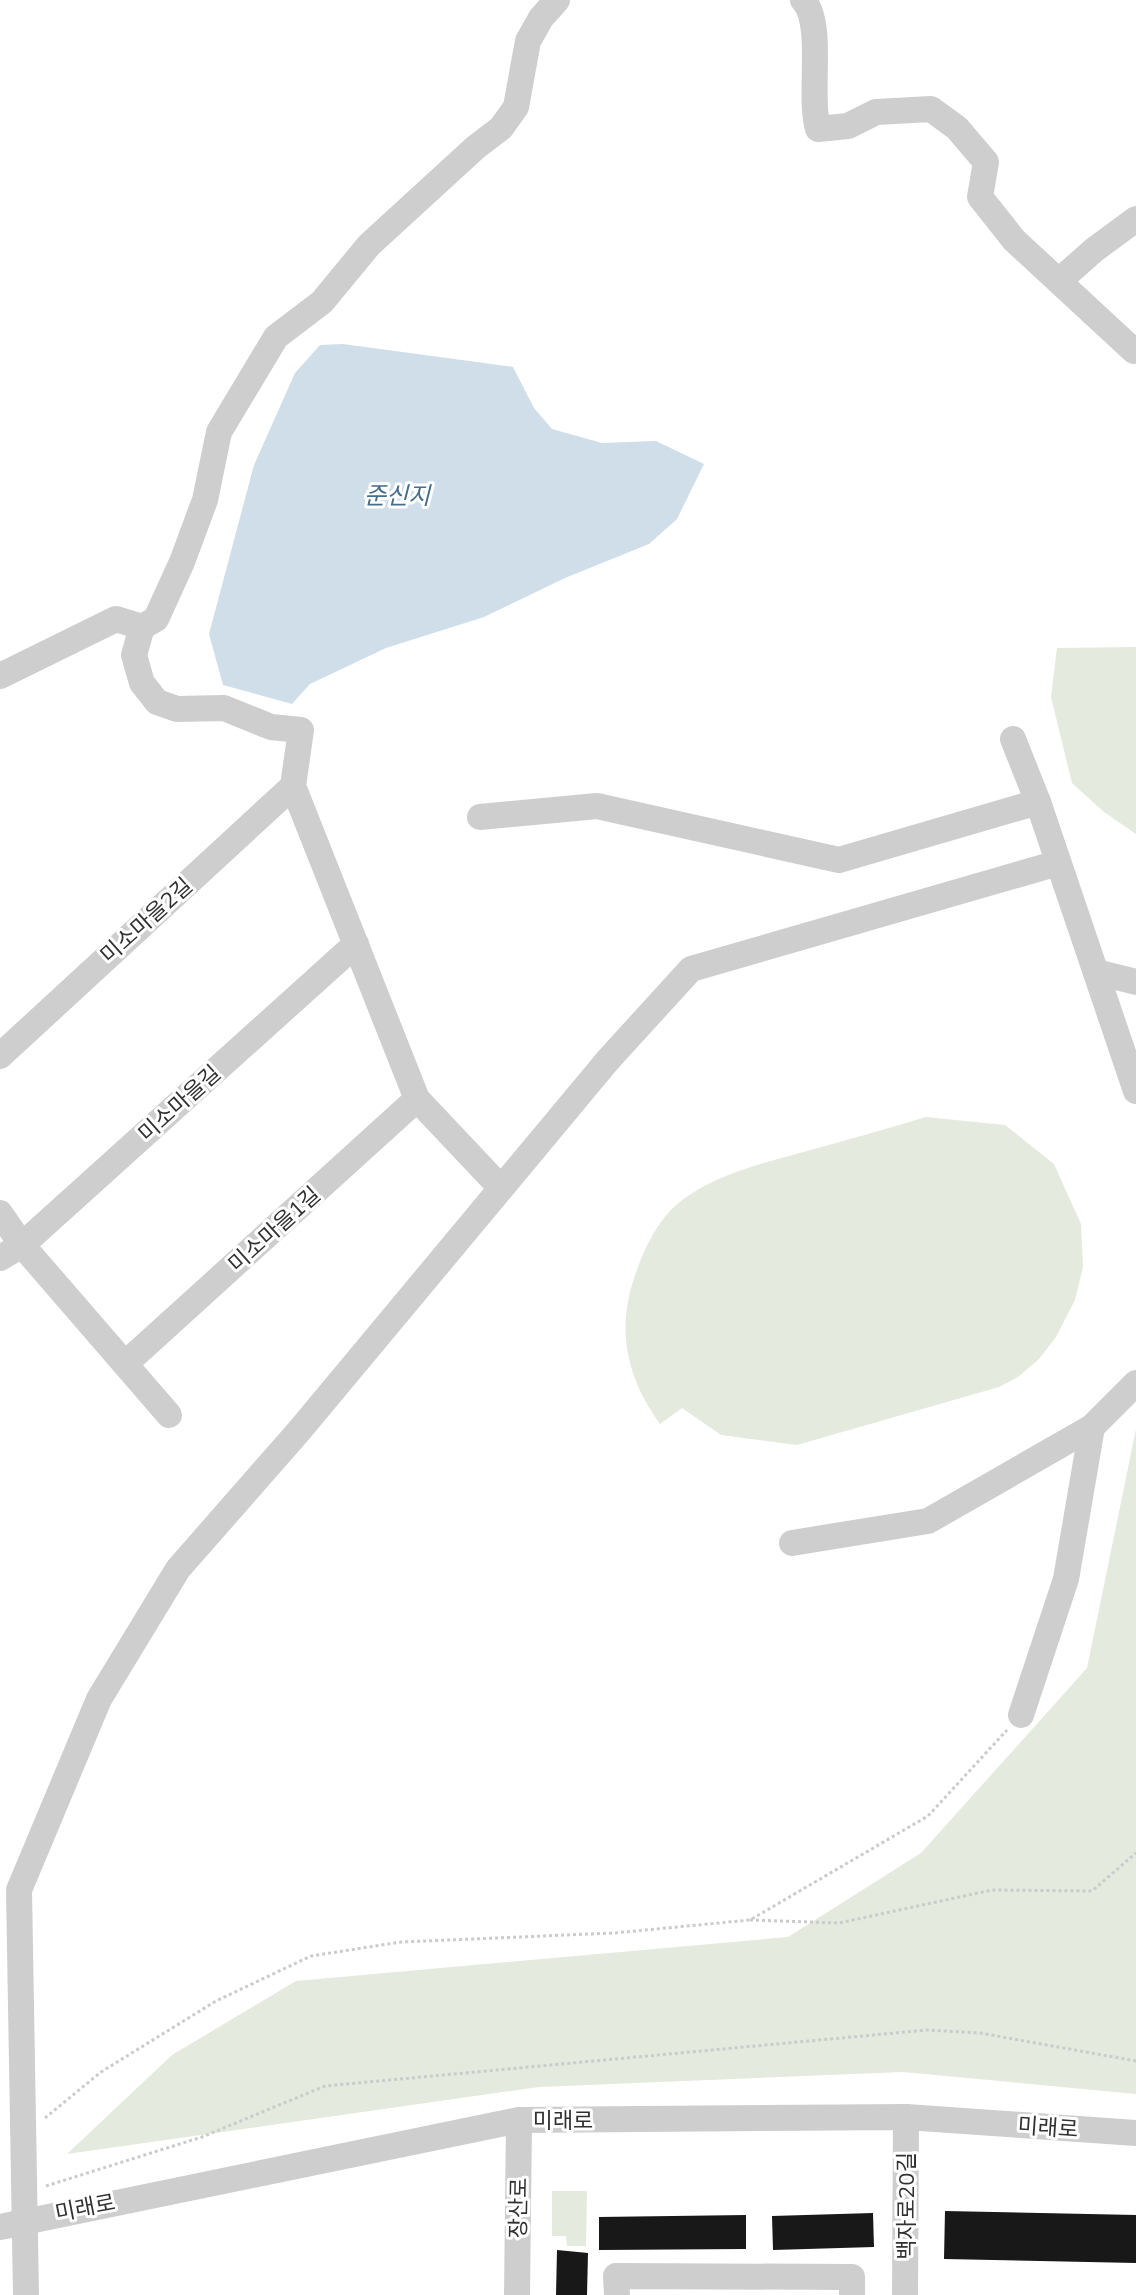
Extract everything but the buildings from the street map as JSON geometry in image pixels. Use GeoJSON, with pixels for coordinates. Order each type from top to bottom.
{"type":"FeatureCollection","features":[{"type":"Feature","properties":{"kind":"street"},"geometry":{"type":"LineString","coordinates":[[501,1188],[417,1099],[293,786],[301,730],[271,727],[224,708],[177,709],[157,702],[142,683],[134,655],[142,627],[156,619],[182,562],[205,500],[219,432],[276,337],[322,302],[377,237],[476,147],[501,128],[516,107],[528,41],[541,18],[557,0]]}},
{"type":"Feature","properties":{"kind":"street"},"geometry":{"type":"LineString","coordinates":[[803,0],[809,6],[813,32],[814,115],[818,129],[848,126],[876,112],[931,109],[957,128],[986,162],[980,197],[1014,240],[1134,351]]}},
{"type":"Feature","properties":{"kind":"street"},"geometry":{"type":"LineString","coordinates":[[1059,281],[1094,250],[1136,219]]}},
{"type":"Feature","properties":{"kind":"street"},"geometry":{"type":"LineString","coordinates":[[0,676],[116,619],[142,627]]}},
{"type":"Feature","properties":{"kind":"street"},"geometry":{"type":"LineString","coordinates":[[1013,739],[1038,801],[1136,1091]]}},
{"type":"Feature","properties":{"kind":"street","name":"미소마을2길"},"geometry":{"type":"LineString","coordinates":[[0,1056],[293,786]]}},
{"type":"Feature","properties":{"kind":"street"},"geometry":{"type":"LineString","coordinates":[[480,817],[597,806],[839,860],[1038,801]]}},
{"type":"Feature","properties":{"kind":"street"},"geometry":{"type":"LineString","coordinates":[[26,2295],[19,1890],[99,1699],[178,1569],[299,1431],[608,1060],[692,969],[1058,863]]}},
{"type":"Feature","properties":{"kind":"street","name":"미소마을길"},"geometry":{"type":"LineString","coordinates":[[0,1258],[22,1245],[356,944]]}},
{"type":"Feature","properties":{"kind":"street"},"geometry":{"type":"LineString","coordinates":[[1096,972],[1136,982]]}},
{"type":"Feature","properties":{"kind":"street","name":"미소마을1길"},"geometry":{"type":"LineString","coordinates":[[125,1364],[417,1099]]}},
{"type":"Feature","properties":{"kind":"street"},"geometry":{"type":"LineString","coordinates":[[0,1213],[22,1245],[169,1415]]}},
{"type":"Feature","properties":{"kind":"street"},"geometry":{"type":"LineString","coordinates":[[792,1543],[928,1521],[1092,1427],[1136,1383]]}},
{"type":"Feature","properties":{"kind":"street"},"geometry":{"type":"LineString","coordinates":[[1021,1715],[1066,1579],[1092,1427]]}},
{"type":"Feature","properties":{"kind":"street","name":"미래로"},"geometry":{"type":"LineString","coordinates":[[0,2227],[24,2220],[519,2120],[906,2117],[1136,2133]]}},
{"type":"Feature","properties":{"kind":"street","name":"백자로20길"},"geometry":{"type":"LineString","coordinates":[[905,2295],[906,2117]]}},
{"type":"Feature","properties":{"kind":"street","name":"장산로"},"geometry":{"type":"LineString","coordinates":[[517,2295],[519,2120]]}},
{"type":"Feature","properties":{"kind":"street"},"geometry":{"type":"LineString","coordinates":[[617,2295],[616,2276],[752,2286],[852,2277],[852,2295]]}},
{"type":"Feature","properties":{"kind":"path"},"geometry":{"type":"LineString","coordinates":[[750,1920],[928,1816],[1021,1715]]}},
{"type":"Feature","properties":{"kind":"path"},"geometry":{"type":"LineString","coordinates":[[23,2136],[101,2072],[216,2001],[312,1956],[401,1942],[614,1933],[750,1920],[839,1923],[992,1890],[1092,1891],[1136,1853]]}},
{"type":"Feature","properties":{"kind":"path"},"geometry":{"type":"LineString","coordinates":[[24,2193],[202,2137],[325,2086],[927,2030],[980,2033],[1136,2061]]}},
{"type":"Feature","properties":{"kind":"shaded area"},"geometry":{"type":"Polygon","coordinates":[[[1136,647],[1136,834],[1104,812],[1072,783],[1051,697],[1057,648],[1136,647]]]}},
{"type":"Feature","properties":{"kind":"shaded area"},"geometry":{"type":"Polygon","coordinates":[[[926,1117],[1005,1125],[1054,1164],[1081,1224],[1083,1267],[1075,1300],[1056,1337],[1039,1359],[1018,1377],[999,1387],[797,1445],[721,1435],[682,1408],[660,1424],[641,1393],[635,1378],[627,1345],[626,1328],[630,1292],[637,1270],[653,1235],[666,1215],[688,1196],[737,1172],[926,1117]]]}},
{"type":"Feature","properties":{"kind":"shaded area"},"geometry":{"type":"Polygon","coordinates":[[[1136,1429],[1136,2094],[903,2072],[539,2087],[67,2154],[172,2055],[296,1981],[788,1937],[921,1853],[1087,1668],[1136,1429]]]}},
{"type":"Feature","properties":{"kind":"shaded area"},"geometry":{"type":"Polygon","coordinates":[[[552,2191],[587,2191],[586,2246],[567,2246],[566,2236],[552,2236],[552,2191]]]}},
{"type":"Feature","properties":{"kind":"water","name":"준신지"},"geometry":{"type":"Polygon","coordinates":[[[343,344],[513,367],[534,408],[552,429],[602,443],[656,441],[704,464],[677,519],[649,544],[565,578],[484,617],[386,648],[310,684],[292,704],[223,685],[209,634],[254,465],[295,373],[320,345],[343,344]]]}}]}
